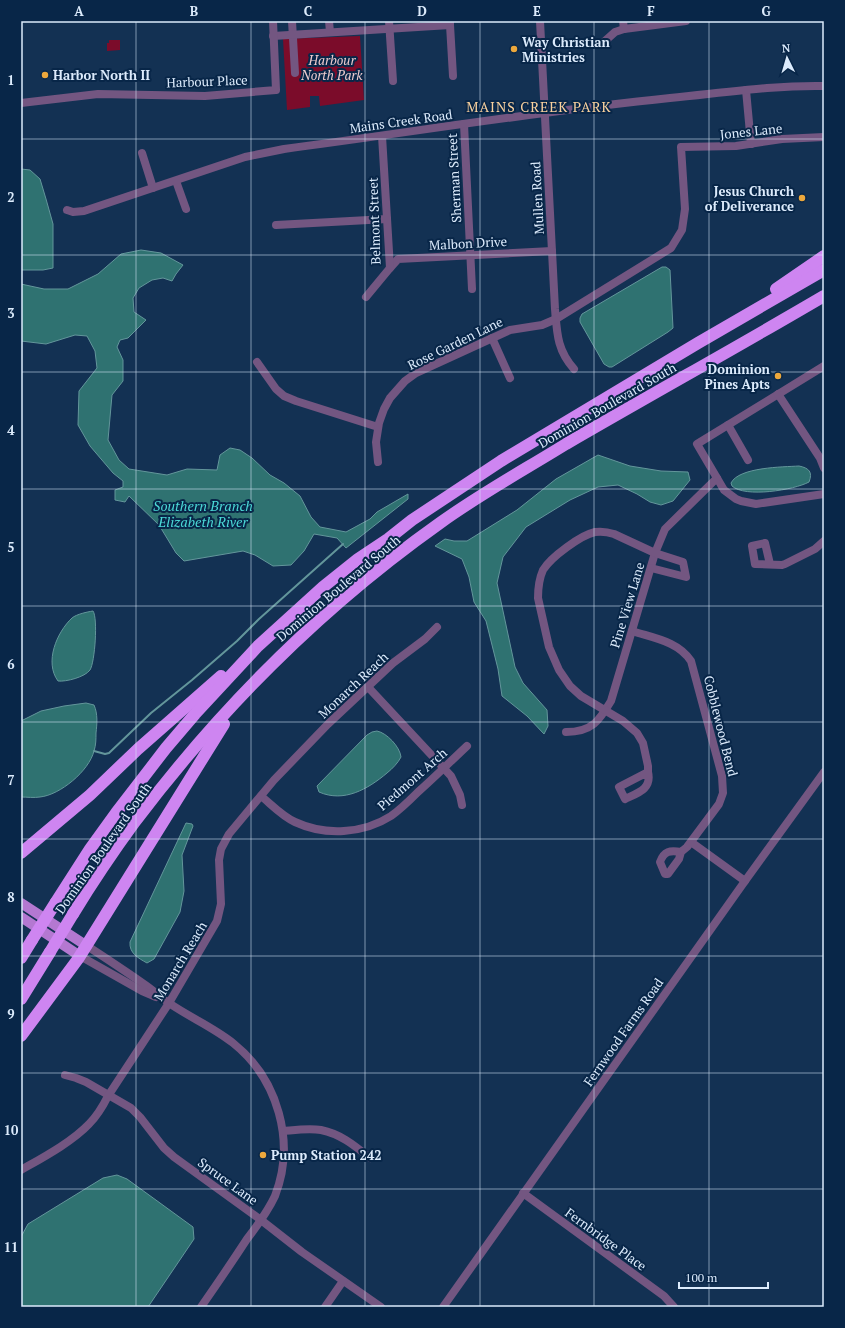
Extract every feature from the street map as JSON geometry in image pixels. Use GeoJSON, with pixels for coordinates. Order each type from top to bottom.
{"type":"FeatureCollection","features":[{"type":"Feature","properties":{"kind":"highway"},"geometry":{"type":"LineString","coordinates":[[698,343],[824,256]]}},
{"type":"Feature","properties":{"kind":"highway","name":"Dominion Boulevard South"},"geometry":{"type":"LineString","coordinates":[[21,958],[90,849],[148,772],[195,714],[258,646],[294,613],[346,569],[432,507],[501,461],[698,343],[824,270]]}},
{"type":"Feature","properties":{"kind":"highway","name":"Dominion Boulevard South"},"geometry":{"type":"LineString","coordinates":[[21,999],[73,914],[123,838],[159,790],[186,757],[281,654],[348,594],[383,565],[442,522],[518,473],[824,296]]}},
{"type":"Feature","properties":{"kind":"highway"},"geometry":{"type":"LineString","coordinates":[[759,334],[824,306]]}},
{"type":"Feature","properties":{"kind":"highway"},"geometry":{"type":"LineString","coordinates":[[21,853],[90,794],[214,682],[258,646]]}},
{"type":"Feature","properties":{"kind":"highway"},"geometry":{"type":"LineString","coordinates":[[21,1036],[54,994],[83,951],[243,695]]}},
{"type":"Feature","properties":{"kind":"main road"},"geometry":{"type":"LineString","coordinates":[[21,903],[83,951]]}},
{"type":"Feature","properties":{"kind":"main road"},"geometry":{"type":"LineString","coordinates":[[21,917],[83,951]]}},
{"type":"Feature","properties":{"kind":"street","name":"Harbour Place"},"geometry":{"type":"LineString","coordinates":[[21,103],[98,94],[205,96],[276,90],[273,21]]}},
{"type":"Feature","properties":{"kind":"street"},"geometry":{"type":"LineString","coordinates":[[292,21],[295,73]]}},
{"type":"Feature","properties":{"kind":"street"},"geometry":{"type":"LineString","coordinates":[[329,21],[330,32]]}},
{"type":"Feature","properties":{"kind":"street","name":"Mullen Road"},"geometry":{"type":"LineString","coordinates":[[540,21],[556,319],[562,354],[574,369]]}},
{"type":"Feature","properties":{"kind":"street"},"geometry":{"type":"LineString","coordinates":[[605,41],[623,25],[686,21]]}},
{"type":"Feature","properties":{"kind":"street"},"geometry":{"type":"LineString","coordinates":[[273,36],[330,32],[390,25],[450,23],[453,76]]}},
{"type":"Feature","properties":{"kind":"street"},"geometry":{"type":"LineString","coordinates":[[390,25],[393,81]]}},
{"type":"Feature","properties":{"kind":"street","name":"Mains Creek Road"},"geometry":{"type":"LineString","coordinates":[[67,210],[73,212],[84,212],[176,180],[255,155],[284,149],[544,113],[746,90],[824,86]]}},
{"type":"Feature","properties":{"kind":"street"},"geometry":{"type":"LineString","coordinates":[[746,90],[751,144]]}},
{"type":"Feature","properties":{"kind":"street","name":"Sherman Street"},"geometry":{"type":"LineString","coordinates":[[464,124],[472,289]]}},
{"type":"Feature","properties":{"kind":"street","name":"Belmont Street"},"geometry":{"type":"LineString","coordinates":[[366,297],[390,268],[382,136]]}},
{"type":"Feature","properties":{"kind":"street","name":"Jones Lane"},"geometry":{"type":"LineString","coordinates":[[681,147],[736,146],[782,139],[824,137]]}},
{"type":"Feature","properties":{"kind":"street","name":"Rose Garden Lane"},"geometry":{"type":"LineString","coordinates":[[378,462],[376,442],[378,427],[384,409],[390,398],[405,381],[416,373],[510,330],[542,325],[556,319],[671,248],[682,230],[685,209],[681,147]]}},
{"type":"Feature","properties":{"kind":"street"},"geometry":{"type":"LineString","coordinates":[[142,153],[153,188]]}},
{"type":"Feature","properties":{"kind":"street"},"geometry":{"type":"LineString","coordinates":[[176,180],[186,209]]}},
{"type":"Feature","properties":{"kind":"street"},"geometry":{"type":"LineString","coordinates":[[276,225],[387,219]]}},
{"type":"Feature","properties":{"kind":"street","name":"Malbon Drive"},"geometry":{"type":"LineString","coordinates":[[390,268],[398,259],[552,251]]}},
{"type":"Feature","properties":{"kind":"street"},"geometry":{"type":"LineString","coordinates":[[492,338],[510,378]]}},
{"type":"Feature","properties":{"kind":"street"},"geometry":{"type":"LineString","coordinates":[[257,362],[276,389],[284,396],[296,402],[378,427]]}},
{"type":"Feature","properties":{"kind":"street"},"geometry":{"type":"LineString","coordinates":[[824,366],[697,444],[722,487],[736,499],[756,504],[824,494]]}},
{"type":"Feature","properties":{"kind":"street"},"geometry":{"type":"LineString","coordinates":[[778,394],[820,458],[824,468]]}},
{"type":"Feature","properties":{"kind":"street"},"geometry":{"type":"LineString","coordinates":[[728,425],[748,460]]}},
{"type":"Feature","properties":{"kind":"street","name":"Pine View Lane"},"geometry":{"type":"LineString","coordinates":[[566,732],[574,732],[589,728],[596,723],[611,701],[655,553],[665,529],[717,478]]}},
{"type":"Feature","properties":{"kind":"street"},"geometry":{"type":"LineString","coordinates":[[648,772],[643,743],[637,733],[632,728],[590,703],[564,679],[553,659],[546,639],[538,598],[540,579],[553,558],[588,535],[596,532],[607,532],[614,534],[655,553],[683,562],[686,578],[651,568]]}},
{"type":"Feature","properties":{"kind":"street"},"geometry":{"type":"LineString","coordinates":[[770,564],[785,564],[814,549],[824,541]]}},
{"type":"Feature","properties":{"kind":"street","name":"Monarch Reach"},"geometry":{"type":"LineString","coordinates":[[21,1170],[77,1135],[89,1124],[100,1110],[169,1003],[217,921],[221,904],[219,872],[220,849],[229,834],[274,780],[328,724],[393,663],[425,639],[437,627]]}},
{"type":"Feature","properties":{"kind":"street","name":"Cobblewood Bend"},"geometry":{"type":"LineString","coordinates":[[632,631],[678,646],[687,655],[692,664],[723,785],[722,797],[718,804],[691,842],[681,852]]}},
{"type":"Feature","properties":{"kind":"street"},"geometry":{"type":"LineString","coordinates":[[368,687],[444,768],[456,785],[462,805]]}},
{"type":"Feature","properties":{"kind":"street","name":"Piedmont Arch"},"geometry":{"type":"LineString","coordinates":[[261,796],[294,822],[330,831],[349,831],[378,822],[391,816],[467,746]]}},
{"type":"Feature","properties":{"kind":"street","name":"Fernwood Farms Road"},"geometry":{"type":"LineString","coordinates":[[443,1307],[824,772]]}},
{"type":"Feature","properties":{"kind":"street"},"geometry":{"type":"LineString","coordinates":[[691,842],[745,881]]}},
{"type":"Feature","properties":{"kind":"street"},"geometry":{"type":"LineString","coordinates":[[83,951],[142,991],[169,1003],[215,1030],[233,1043],[260,1073],[270,1089],[279,1112],[283,1131],[282,1168],[274,1196],[261,1220],[201,1307]]}},
{"type":"Feature","properties":{"kind":"street"},"geometry":{"type":"LineString","coordinates":[[83,951],[145,985],[169,1003]]}},
{"type":"Feature","properties":{"kind":"street","name":"Spruce Lane"},"geometry":{"type":"LineString","coordinates":[[65,1075],[86,1082],[131,1108],[160,1143],[174,1157],[261,1220],[302,1252],[381,1307]]}},
{"type":"Feature","properties":{"kind":"street"},"geometry":{"type":"LineString","coordinates":[[283,1131],[320,1130],[330,1133],[350,1142],[370,1158]]}},
{"type":"Feature","properties":{"kind":"street","name":"Fernbridge Place"},"geometry":{"type":"LineString","coordinates":[[523,1193],[664,1296],[674,1307]]}},
{"type":"Feature","properties":{"kind":"street"},"geometry":{"type":"LineString","coordinates":[[325,1307],[343,1281]]}},
{"type":"Feature","properties":{"kind":"green space","name":"Harbour North Park"},"geometry":{"type":"Polygon","coordinates":[[[360,36],[364,100],[320,106],[319,96],[310,96],[310,107],[287,110],[283,39],[360,36]]]}},
{"type":"Feature","properties":{"kind":"green space"},"geometry":{"type":"Polygon","coordinates":[[[109,40],[120,40],[120,50],[107,51],[107,43],[109,43],[109,40]]]}},
{"type":"Feature","properties":{"kind":"water"},"geometry":{"type":"Polygon","coordinates":[[[21,169],[30,170],[40,179],[53,224],[53,268],[43,270],[21,270],[21,169]]]}},
{"type":"Feature","properties":{"kind":"water","name":"Southern Branch Elizabeth River"},"geometry":{"type":"Polygon","coordinates":[[[141,250],[161,253],[183,265],[172,281],[163,278],[152,280],[139,288],[133,298],[134,312],[146,320],[128,338],[120,340],[117,347],[123,360],[123,381],[112,395],[108,440],[119,460],[129,469],[167,475],[187,469],[217,470],[220,455],[230,448],[240,450],[252,458],[270,475],[284,483],[300,496],[311,517],[320,527],[346,532],[370,519],[377,512],[408,494],[408,499],[346,548],[337,538],[314,534],[304,551],[291,565],[273,566],[255,555],[243,551],[184,561],[176,553],[159,525],[129,496],[125,502],[115,500],[115,490],[123,487],[123,481],[113,473],[90,446],[78,425],[79,391],[97,368],[95,351],[87,336],[75,335],[46,344],[21,341],[21,284],[44,289],[68,289],[98,274],[121,254],[141,250]]]}},
{"type":"Feature","properties":{"kind":"water"},"geometry":{"type":"Polygon","coordinates":[[[662,267],[666,267],[670,270],[673,328],[612,367],[609,367],[604,364],[580,322],[582,314],[662,267]]]}},
{"type":"Feature","properties":{"kind":"water"},"geometry":{"type":"Polygon","coordinates":[[[598,455],[630,466],[661,471],[688,472],[690,480],[673,501],[661,505],[650,502],[618,485],[598,487],[570,500],[526,527],[503,557],[497,583],[515,667],[523,683],[547,710],[548,726],[544,734],[527,716],[502,696],[498,669],[486,621],[474,602],[469,577],[462,559],[435,546],[445,539],[467,541],[517,510],[556,479],[598,455]]]}},
{"type":"Feature","properties":{"kind":"water"},"geometry":{"type":"Polygon","coordinates":[[[799,466],[808,469],[811,476],[809,482],[792,488],[770,492],[747,492],[738,490],[732,486],[731,483],[743,474],[752,471],[799,466]]]}},
{"type":"Feature","properties":{"kind":"water"},"geometry":{"type":"Polygon","coordinates":[[[93,611],[95,615],[95,640],[90,670],[84,675],[66,681],[58,681],[52,665],[52,656],[57,639],[72,618],[79,614],[93,611]]]}},
{"type":"Feature","properties":{"kind":"water"},"geometry":{"type":"Polygon","coordinates":[[[86,703],[94,705],[97,719],[95,749],[91,759],[73,781],[56,792],[40,797],[21,797],[21,721],[41,711],[86,703]]]}},
{"type":"Feature","properties":{"kind":"water"},"geometry":{"type":"Polygon","coordinates":[[[377,731],[385,734],[396,745],[401,757],[395,766],[380,779],[355,793],[338,796],[319,792],[317,786],[367,735],[377,731]]]}},
{"type":"Feature","properties":{"kind":"water"},"geometry":{"type":"Polygon","coordinates":[[[186,823],[192,824],[193,826],[182,855],[184,891],[180,912],[154,959],[147,963],[137,957],[131,949],[130,942],[186,823]]]}},
{"type":"Feature","properties":{"kind":"water"},"geometry":{"type":"Polygon","coordinates":[[[117,1175],[127,1179],[193,1227],[194,1239],[148,1307],[21,1307],[21,1237],[28,1224],[103,1178],[117,1175]]]}},
{"type":"Feature","properties":{"kind":"waterway"},"geometry":{"type":"LineString","coordinates":[[94,751],[105,754],[109,753],[151,713],[237,641],[259,619],[343,544]]}},
{"type":"Feature","properties":{"kind":"place","name":"Way Christian Ministries"},"geometry":{"type":"Point","coordinates":[514,49]}},
{"type":"Feature","properties":{"kind":"place","name":"Harbor North II"},"geometry":{"type":"Point","coordinates":[45,75]}},
{"type":"Feature","properties":{"kind":"place","name":"Jesus Church of Deliverance"},"geometry":{"type":"Point","coordinates":[802,198]}},
{"type":"Feature","properties":{"kind":"place","name":"Dominion Pines Apts"},"geometry":{"type":"Point","coordinates":[778,376]}},
{"type":"Feature","properties":{"kind":"place","name":"Pump Station 242"},"geometry":{"type":"Point","coordinates":[263,1155]}},
{"type":"Feature","properties":{"kind":"district","name":"MAINS CREEK PARK"},"geometry":{"type":"Point","coordinates":[539,106]}}]}
